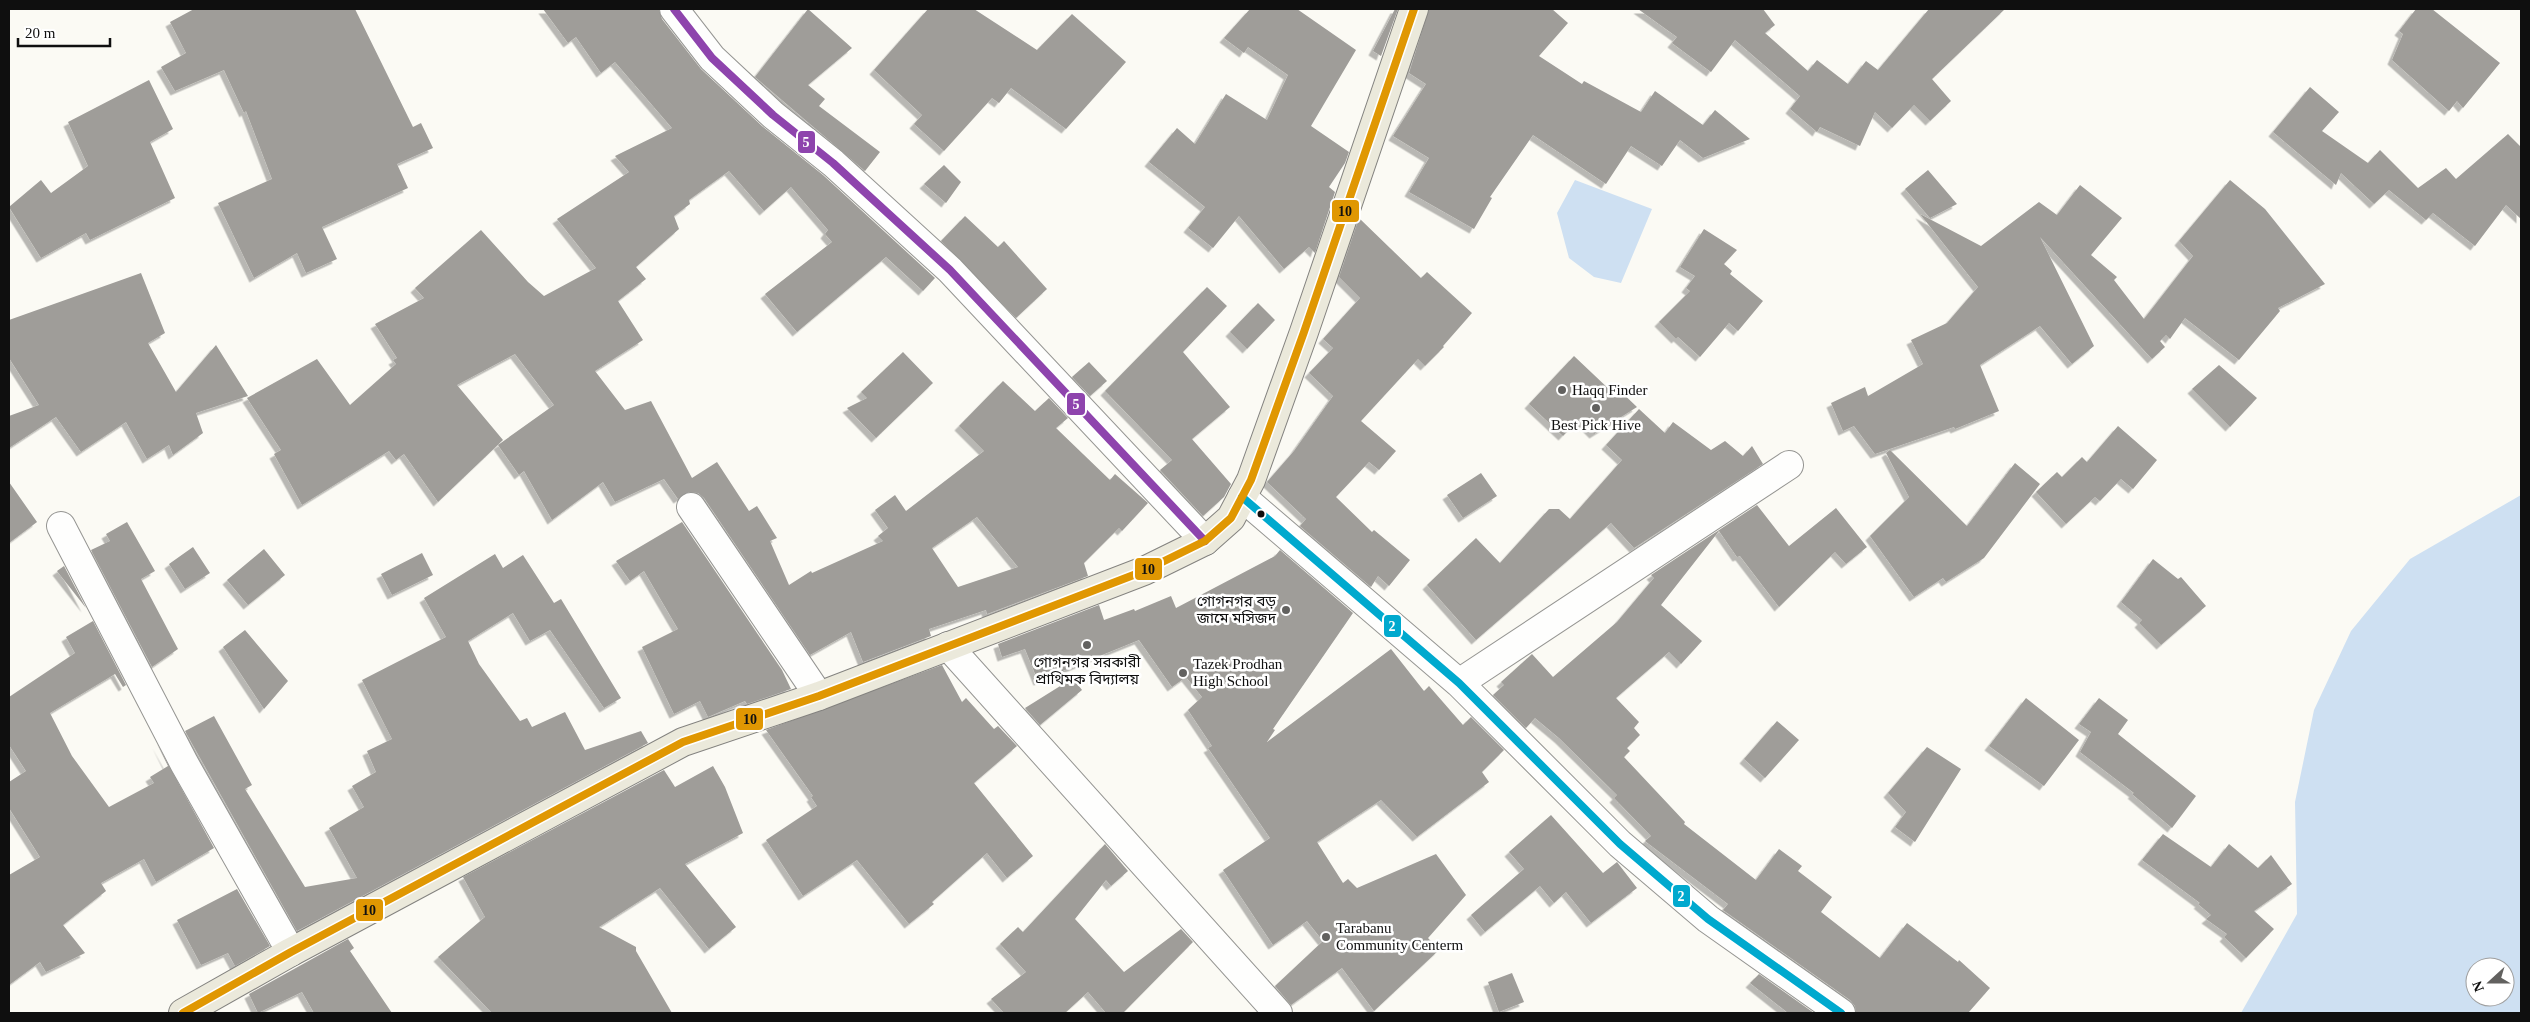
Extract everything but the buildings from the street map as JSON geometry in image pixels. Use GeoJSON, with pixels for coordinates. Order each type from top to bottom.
{"type":"FeatureCollection","features":[{"type":"Feature","properties":{"kind":"main road"},"geometry":{"type":"LineString","coordinates":[[183,1013],[291,952],[683,742],[819,696],[1144,571],[1205,541],[1231,518],[1251,480],[1304,332],[1414,9]]}},
{"type":"Feature","properties":{"kind":"street"},"geometry":{"type":"LineString","coordinates":[[674,9],[712,58],[773,116],[833,163],[950,270],[1205,541]]}},
{"type":"Feature","properties":{"kind":"street"},"geometry":{"type":"LineString","coordinates":[[1459,682],[1789,465]]}},
{"type":"Feature","properties":{"kind":"street"},"geometry":{"type":"LineString","coordinates":[[1242,497],[1459,682],[1620,844],[1708,919],[1841,1013]]}},
{"type":"Feature","properties":{"kind":"street"},"geometry":{"type":"LineString","coordinates":[[691,507],[819,696]]}},
{"type":"Feature","properties":{"kind":"street"},"geometry":{"type":"LineString","coordinates":[[61,526],[188,772],[291,952]]}},
{"type":"Feature","properties":{"kind":"street"},"geometry":{"type":"LineString","coordinates":[[948,646],[1278,1013]]}},
{"type":"Feature","properties":{"kind":"water"},"geometry":{"type":"Polygon","coordinates":[[[1575,180],[1652,209],[1621,283],[1594,277],[1569,258],[1557,213],[1575,180]]]}},
{"type":"Feature","properties":{"kind":"water"},"geometry":{"type":"Polygon","coordinates":[[[2521,495],[2521,1013],[2241,1013],[2297,914],[2295,802],[2314,710],[2351,631],[2410,559],[2521,495]]]}},
{"type":"Feature","properties":{"kind":"transit line","name":"5"},"geometry":{"type":"LineString","coordinates":[[674,9],[712,58],[773,115],[833,163],[950,270],[1205,541]]}},
{"type":"Feature","properties":{"kind":"transit line","name":"10"},"geometry":{"type":"LineString","coordinates":[[183,1013],[291,952],[683,742],[819,696],[1144,571],[1205,541],[1231,518],[1251,480],[1304,332],[1414,9]]}},
{"type":"Feature","properties":{"kind":"transit line","name":"2"},"geometry":{"type":"LineString","coordinates":[[1242,497],[1459,683],[1620,844],[1708,919],[1841,1013]]}},
{"type":"Feature","properties":{"kind":"place","name":"Haqq Finder"},"geometry":{"type":"Point","coordinates":[1562,390]}},
{"type":"Feature","properties":{"kind":"place","name":"Best Pick Hive"},"geometry":{"type":"Point","coordinates":[1596,408]}},
{"type":"Feature","properties":{"kind":"place","name":"গোগনগর বড় জামে মসিজদ"},"geometry":{"type":"Point","coordinates":[1286,610]}},
{"type":"Feature","properties":{"kind":"place","name":"গোগনগর সরকারী প্রাথিমক বিদ্যালয়"},"geometry":{"type":"Point","coordinates":[1087,645]}},
{"type":"Feature","properties":{"kind":"place","name":"Tazek Prodhan High School"},"geometry":{"type":"Point","coordinates":[1183,673]}},
{"type":"Feature","properties":{"kind":"place","name":"Tarabanu Community Centerm"},"geometry":{"type":"Point","coordinates":[1326,937]}}]}
